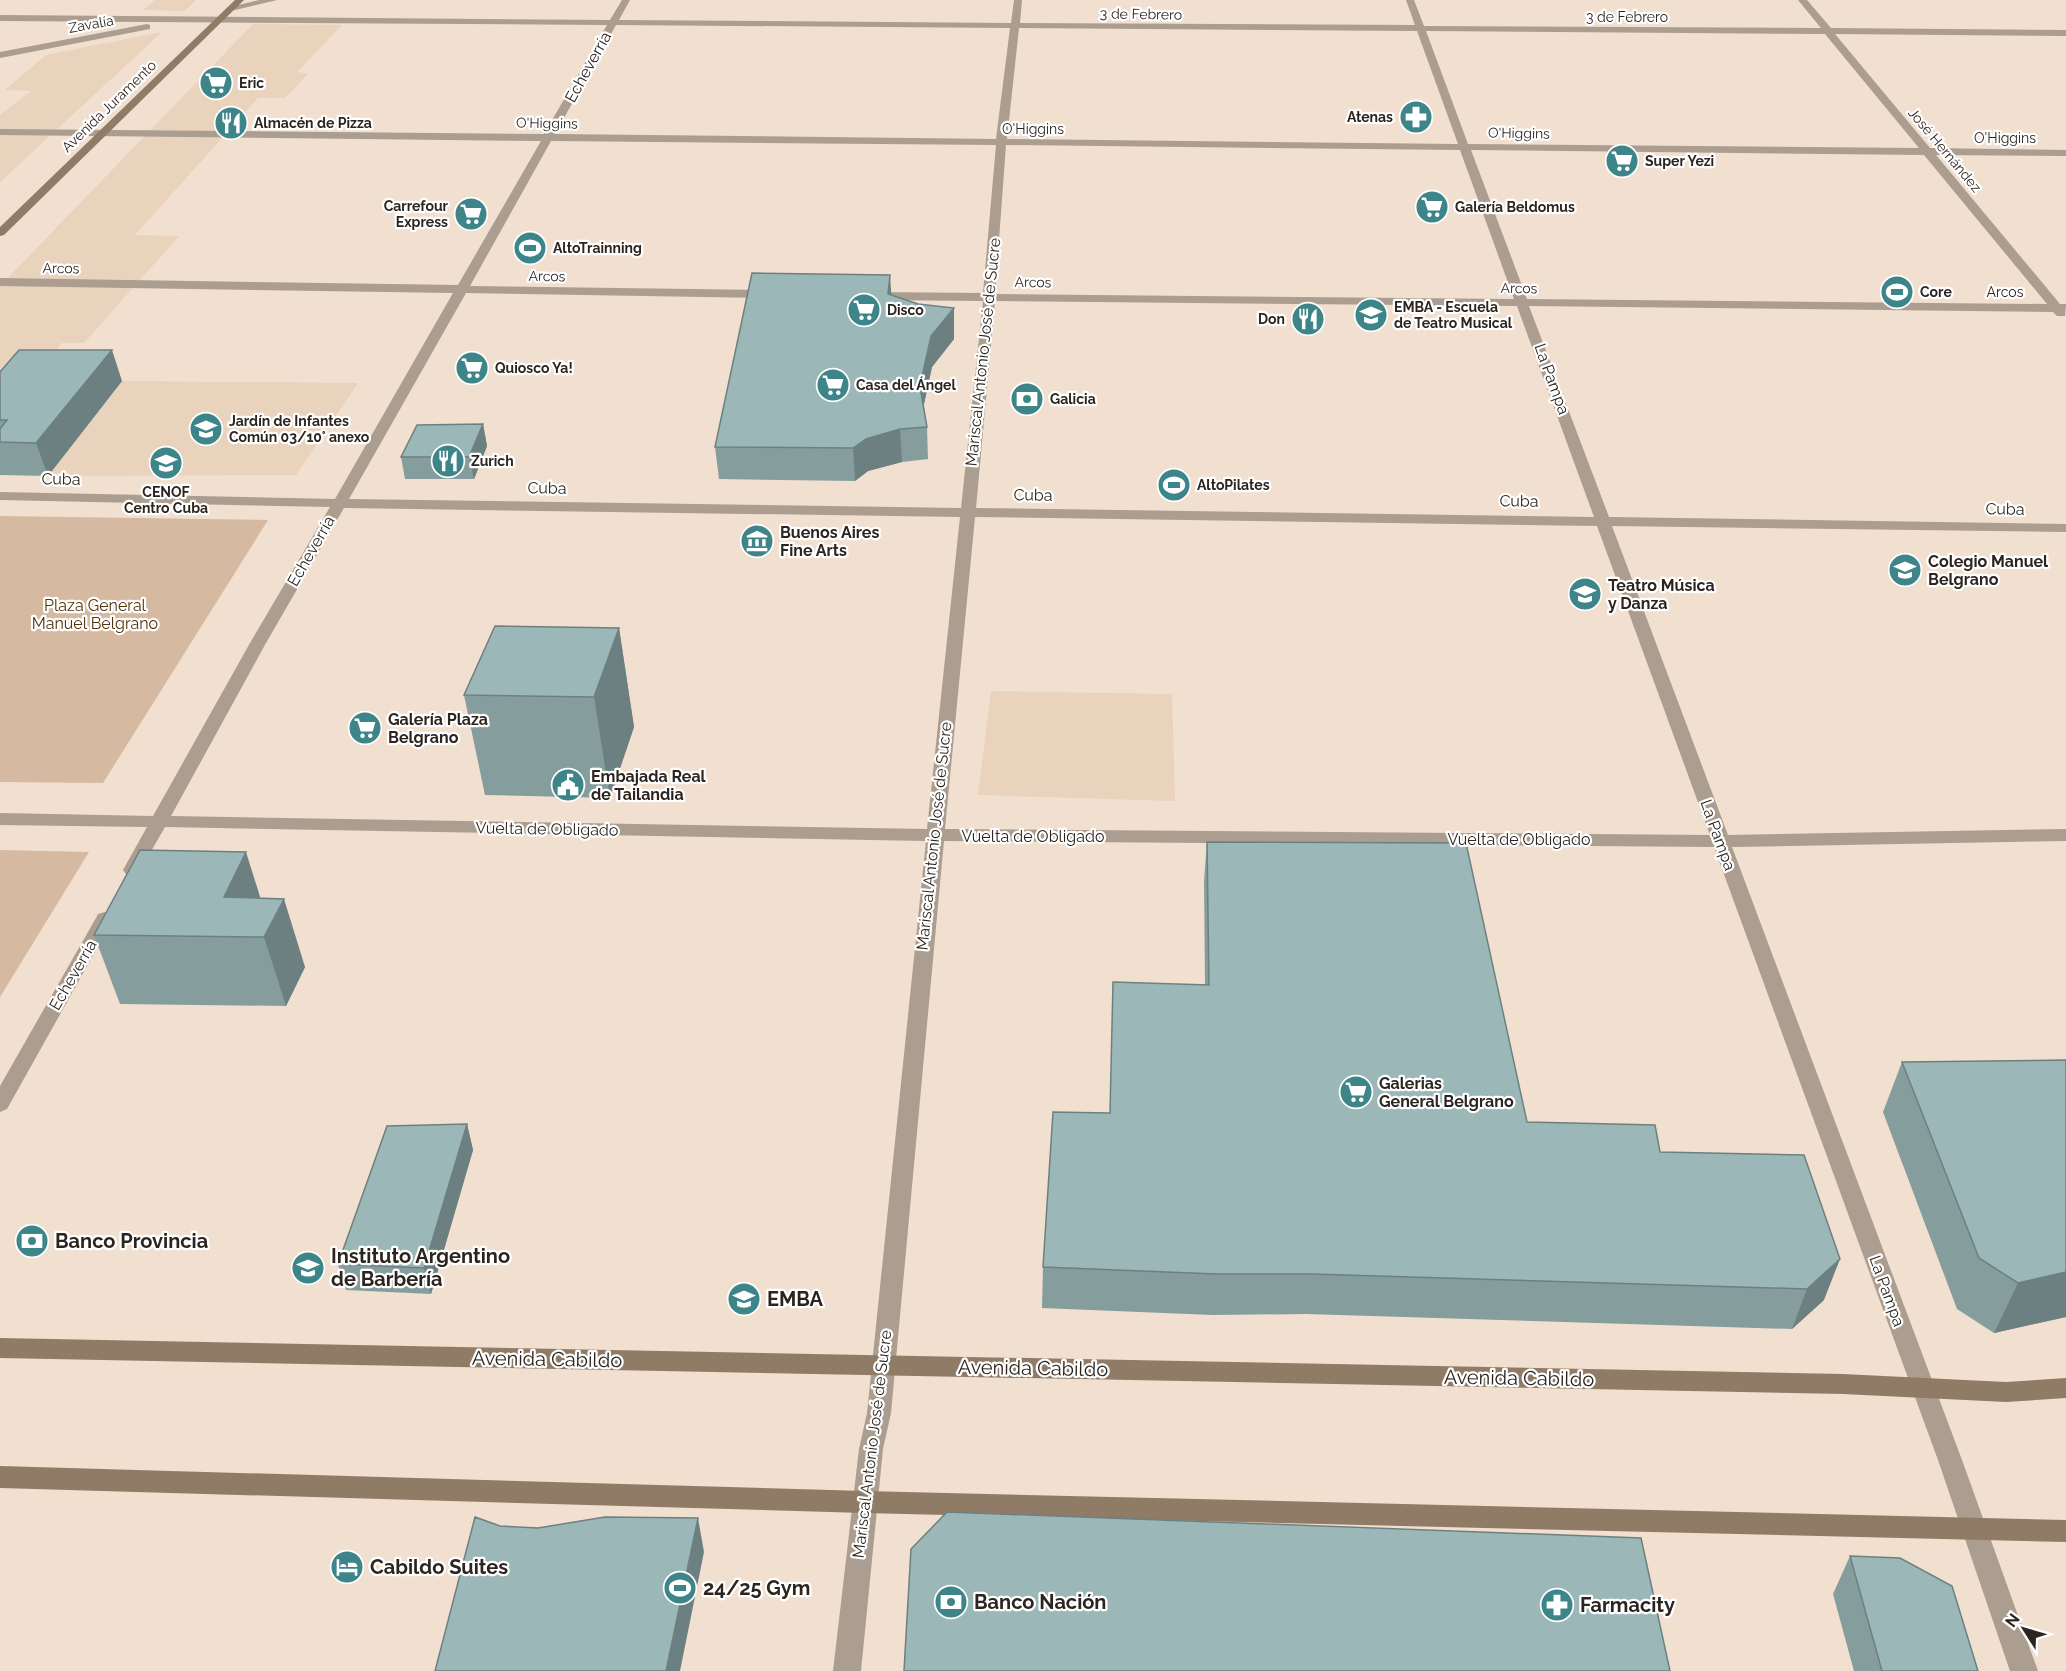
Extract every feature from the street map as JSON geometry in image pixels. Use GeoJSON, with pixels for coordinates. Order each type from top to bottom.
{"type":"FeatureCollection","features":[{"type":"Feature","properties":{"kind":"main road","name":"Avenida Juramento"},"geometry":{"type":"LineString","coordinates":[[0,232],[240,0]]}},
{"type":"Feature","properties":{"kind":"main road","name":"Avenida Cabildo"},"geometry":{"type":"LineString","coordinates":[[0,1347],[1843,1384],[2006,1392],[2066,1388]]}},
{"type":"Feature","properties":{"kind":"main road"},"geometry":{"type":"LineString","coordinates":[[0,1477],[864,1502],[2066,1531]]}},
{"type":"Feature","properties":{"kind":"street"},"geometry":{"type":"LineString","coordinates":[[231,8],[273,0]]}},
{"type":"Feature","properties":{"kind":"street","name":"Echeverría"},"geometry":{"type":"LineString","coordinates":[[123,886],[258,643],[626,0]]}},
{"type":"Feature","properties":{"kind":"street","name":"Mariscal Antonio José de Sucre"},"geometry":{"type":"LineString","coordinates":[[847,1671],[864,1502],[871,1449],[879,1413],[934,835],[989,297],[1001,143],[1018,0]]}},
{"type":"Feature","properties":{"kind":"street","name":"La Pampa"},"geometry":{"type":"LineString","coordinates":[[1410,0],[1521,303],[1534,330],[1975,1529],[2024,1671]]}},
{"type":"Feature","properties":{"kind":"street","name":"José Hernández"},"geometry":{"type":"LineString","coordinates":[[1802,0],[1927,152],[2061,307],[2066,319]]}},
{"type":"Feature","properties":{"kind":"street","name":"3 de Febrero"},"geometry":{"type":"LineString","coordinates":[[0,18],[2066,33]]}},
{"type":"Feature","properties":{"kind":"street","name":"Zavalía"},"geometry":{"type":"LineString","coordinates":[[0,54],[188,20]]}},
{"type":"Feature","properties":{"kind":"street","name":"O'Higgins"},"geometry":{"type":"LineString","coordinates":[[0,132],[2066,153]]}},
{"type":"Feature","properties":{"kind":"street","name":"Arcos"},"geometry":{"type":"LineString","coordinates":[[0,282],[783,294]]}},
{"type":"Feature","properties":{"kind":"street","name":"Arcos"},"geometry":{"type":"LineString","coordinates":[[854,296],[2061,307]]}},
{"type":"Feature","properties":{"kind":"street","name":"Cuba"},"geometry":{"type":"LineString","coordinates":[[0,496],[2066,528]]}},
{"type":"Feature","properties":{"kind":"street","name":"Vuelta de Obligado"},"geometry":{"type":"LineString","coordinates":[[0,819],[159,824],[934,835],[1721,841],[2066,835]]}},
{"type":"Feature","properties":{"kind":"street","name":"Echeverría"},"geometry":{"type":"LineString","coordinates":[[0,1104],[112,907]]}},
{"type":"Feature","properties":{"kind":"shaded area"},"geometry":{"type":"Polygon","coordinates":[[[155,0],[196,0],[185,11],[143,10],[155,0]]]}},
{"type":"Feature","properties":{"kind":"shaded area"},"geometry":{"type":"Polygon","coordinates":[[[253,24],[342,25],[297,72],[308,74],[285,98],[258,98],[135,235],[179,236],[84,343],[62,343],[30,381],[0,381],[0,286],[253,24]]]}},
{"type":"Feature","properties":{"kind":"shaded area"},"geometry":{"type":"Polygon","coordinates":[[[162,32],[0,182],[0,115],[31,91],[5,90],[46,55],[162,32]]]}},
{"type":"Feature","properties":{"kind":"shaded area","name":"Jardín de Infantes Común 03/10° anexo"},"geometry":{"type":"Polygon","coordinates":[[[122,381],[358,383],[296,475],[48,476],[122,381]]]}},
{"type":"Feature","properties":{"kind":"shaded area"},"geometry":{"type":"Polygon","coordinates":[[[991,691],[1172,694],[1175,801],[978,795],[991,691]]]}},
{"type":"Feature","properties":{"kind":"green space","name":"Plaza General Manuel Belgrano"},"geometry":{"type":"Polygon","coordinates":[[[0,516],[268,520],[103,783],[0,782],[0,516]]]}},
{"type":"Feature","properties":{"kind":"green space"},"geometry":{"type":"Polygon","coordinates":[[[0,850],[89,852],[0,997],[0,850]]]}},
{"type":"Feature","properties":{"kind":"building","name":"Casa del Ángel"},"geometry":{"type":"Polygon","coordinates":[[[752,273],[890,275],[888,294],[918,304],[954,308],[931,336],[921,393],[927,427],[900,429],[866,439],[853,448],[715,447],[752,273]]]}},
{"type":"Feature","properties":{"kind":"building"},"geometry":{"type":"Polygon","coordinates":[[[19,350],[112,350],[36,443],[0,442],[0,429],[7,420],[0,420],[0,372],[19,350]]]}},
{"type":"Feature","properties":{"kind":"building"},"geometry":{"type":"Polygon","coordinates":[[[483,424],[469,457],[401,457],[417,425],[483,424]]]}},
{"type":"Feature","properties":{"kind":"building"},"geometry":{"type":"Polygon","coordinates":[[[495,626],[619,628],[594,697],[464,695],[495,626]]]}},
{"type":"Feature","properties":{"kind":"building"},"geometry":{"type":"Polygon","coordinates":[[[1207,842],[1466,843],[1527,1122],[1655,1125],[1660,1152],[1804,1155],[1840,1259],[1807,1289],[1312,1274],[1216,1274],[1043,1267],[1053,1112],[1110,1113],[1113,982],[1209,985],[1207,842]]]}},
{"type":"Feature","properties":{"kind":"building"},"geometry":{"type":"Polygon","coordinates":[[[140,850],[246,852],[224,897],[284,899],[264,937],[94,935],[140,850]]]}},
{"type":"Feature","properties":{"kind":"building"},"geometry":{"type":"Polygon","coordinates":[[[2066,1060],[2066,1272],[2018,1283],[1979,1258],[1902,1062],[2066,1060]]]}},
{"type":"Feature","properties":{"kind":"building"},"geometry":{"type":"Polygon","coordinates":[[[467,1124],[424,1268],[338,1264],[387,1126],[467,1124]]]}},
{"type":"Feature","properties":{"kind":"building"},"geometry":{"type":"Polygon","coordinates":[[[947,1512],[1641,1538],[1670,1671],[904,1671],[911,1549],[947,1512]]]}},
{"type":"Feature","properties":{"kind":"building"},"geometry":{"type":"Polygon","coordinates":[[[475,1517],[500,1526],[538,1528],[605,1517],[698,1518],[666,1671],[435,1671],[475,1517]]]}},
{"type":"Feature","properties":{"kind":"building"},"geometry":{"type":"Polygon","coordinates":[[[1850,1556],[1900,1558],[1952,1586],[1978,1671],[1882,1671],[1850,1556]]]}},
{"type":"Feature","properties":{"kind":"place","name":"Eric"},"geometry":{"type":"Point","coordinates":[216,83]}},
{"type":"Feature","properties":{"kind":"place","name":"Atenas"},"geometry":{"type":"Point","coordinates":[1416,117]}},
{"type":"Feature","properties":{"kind":"place","name":"Almacén de Pizza"},"geometry":{"type":"Point","coordinates":[231,123]}},
{"type":"Feature","properties":{"kind":"place","name":"Super Yezi"},"geometry":{"type":"Point","coordinates":[1622,161]}},
{"type":"Feature","properties":{"kind":"place","name":"Galería Beldomus"},"geometry":{"type":"Point","coordinates":[1432,207]}},
{"type":"Feature","properties":{"kind":"place","name":"Carrefour Express"},"geometry":{"type":"Point","coordinates":[471,214]}},
{"type":"Feature","properties":{"kind":"place","name":"AltoTrainning"},"geometry":{"type":"Point","coordinates":[530,248]}},
{"type":"Feature","properties":{"kind":"place","name":"Core"},"geometry":{"type":"Point","coordinates":[1897,292]}},
{"type":"Feature","properties":{"kind":"place","name":"Disco"},"geometry":{"type":"Point","coordinates":[864,310]}},
{"type":"Feature","properties":{"kind":"place","name":"EMBA - Escuela de Teatro Musical"},"geometry":{"type":"Point","coordinates":[1371,315]}},
{"type":"Feature","properties":{"kind":"place","name":"Don"},"geometry":{"type":"Point","coordinates":[1308,319]}},
{"type":"Feature","properties":{"kind":"place","name":"Quiosco Ya!"},"geometry":{"type":"Point","coordinates":[472,368]}},
{"type":"Feature","properties":{"kind":"place","name":"Casa del Ángel"},"geometry":{"type":"Point","coordinates":[833,385]}},
{"type":"Feature","properties":{"kind":"place","name":"Galicia"},"geometry":{"type":"Point","coordinates":[1027,399]}},
{"type":"Feature","properties":{"kind":"place","name":"Jardín de Infantes Común 03/10° anexo"},"geometry":{"type":"Point","coordinates":[206,429]}},
{"type":"Feature","properties":{"kind":"place","name":"Zurich"},"geometry":{"type":"Point","coordinates":[448,461]}},
{"type":"Feature","properties":{"kind":"place","name":"CENOF Centro Cuba"},"geometry":{"type":"Point","coordinates":[166,463]}},
{"type":"Feature","properties":{"kind":"place","name":"AltoPilates"},"geometry":{"type":"Point","coordinates":[1174,485]}},
{"type":"Feature","properties":{"kind":"place","name":"Buenos Aires Fine Arts"},"geometry":{"type":"Point","coordinates":[757,541]}},
{"type":"Feature","properties":{"kind":"place","name":"Colegio Manuel Belgrano"},"geometry":{"type":"Point","coordinates":[1905,570]}},
{"type":"Feature","properties":{"kind":"place","name":"Teatro Música y Danza"},"geometry":{"type":"Point","coordinates":[1585,594]}},
{"type":"Feature","properties":{"kind":"place","name":"Galería Plaza Belgrano"},"geometry":{"type":"Point","coordinates":[365,728]}},
{"type":"Feature","properties":{"kind":"place","name":"Embajada Real de Tailandia"},"geometry":{"type":"Point","coordinates":[568,785]}},
{"type":"Feature","properties":{"kind":"place","name":"Galerias General Belgrano"},"geometry":{"type":"Point","coordinates":[1356,1092]}},
{"type":"Feature","properties":{"kind":"place","name":"Banco Provincia"},"geometry":{"type":"Point","coordinates":[32,1241]}},
{"type":"Feature","properties":{"kind":"place","name":"Instituto Argentino de Barbería"},"geometry":{"type":"Point","coordinates":[308,1268]}},
{"type":"Feature","properties":{"kind":"place","name":"EMBA"},"geometry":{"type":"Point","coordinates":[744,1299]}},
{"type":"Feature","properties":{"kind":"place","name":"Cabildo Suites"},"geometry":{"type":"Point","coordinates":[347,1567]}},
{"type":"Feature","properties":{"kind":"place","name":"24/25 Gym"},"geometry":{"type":"Point","coordinates":[680,1588]}},
{"type":"Feature","properties":{"kind":"place","name":"Banco Nación"},"geometry":{"type":"Point","coordinates":[951,1602]}},
{"type":"Feature","properties":{"kind":"place","name":"Farmacity"},"geometry":{"type":"Point","coordinates":[1557,1605]}}]}
